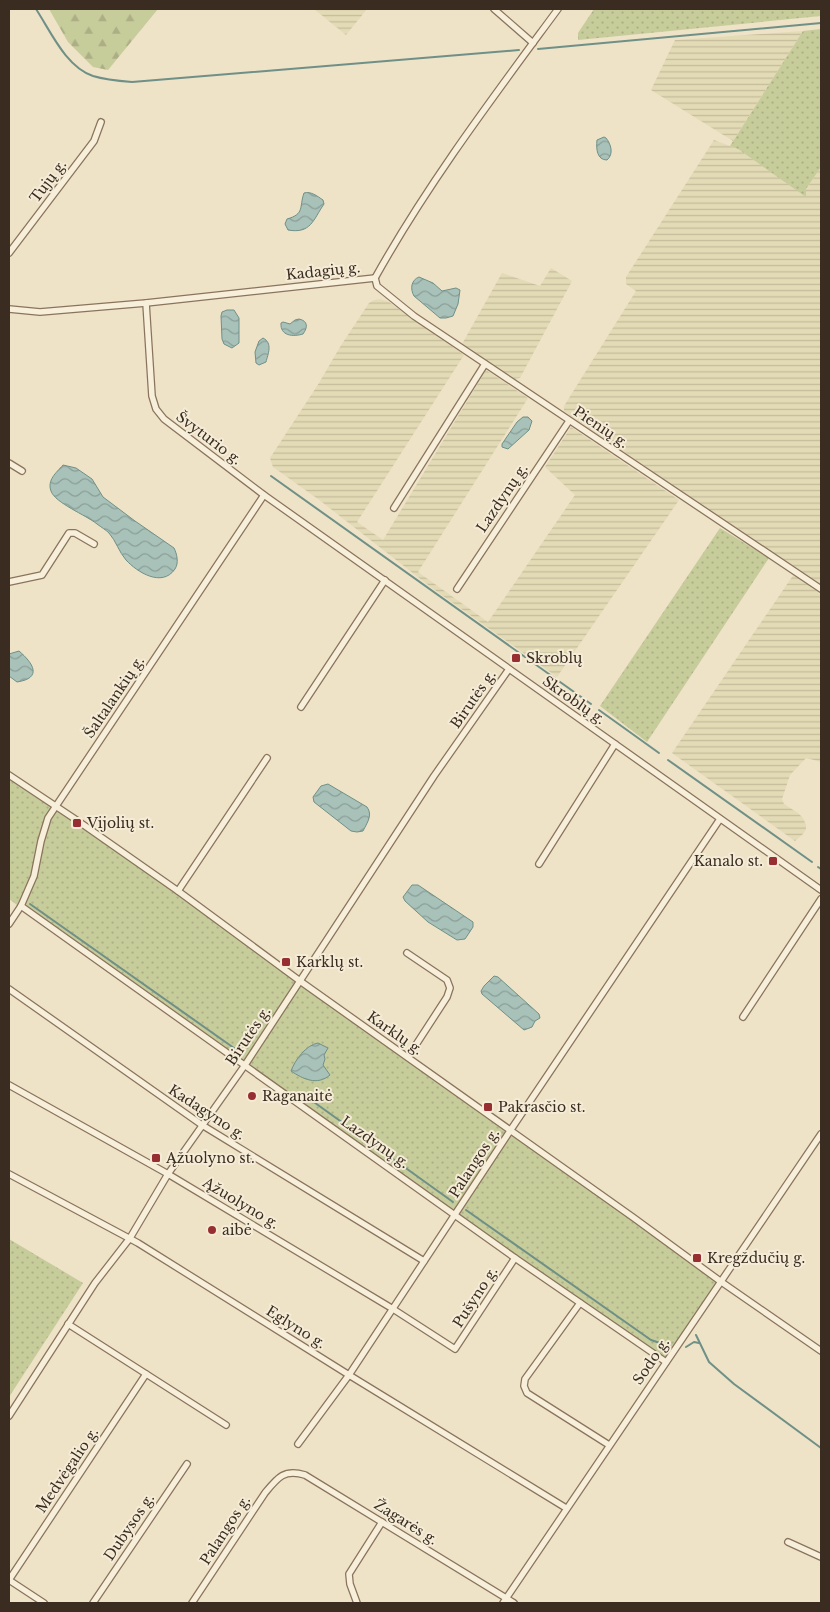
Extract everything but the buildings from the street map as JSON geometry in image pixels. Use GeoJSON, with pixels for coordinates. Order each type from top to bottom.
{"type":"FeatureCollection","features":[{"type":"Feature","properties":{"kind":"street"},"geometry":{"type":"LineString","coordinates":[[494,9],[533,43]]}},
{"type":"Feature","properties":{"kind":"street","name":"Kadagių g."},"geometry":{"type":"LineString","coordinates":[[9,308],[40,312],[375,278],[390,251],[471,126],[558,9]]}},
{"type":"Feature","properties":{"kind":"street","name":"Tujų g."},"geometry":{"type":"LineString","coordinates":[[9,253],[94,141],[101,122]]}},
{"type":"Feature","properties":{"kind":"street","name":"Pienių g."},"geometry":{"type":"LineString","coordinates":[[375,278],[377,286],[414,316],[821,589]]}},
{"type":"Feature","properties":{"kind":"street","name":"Švyturio g."},"geometry":{"type":"LineString","coordinates":[[146,302],[152,396],[156,409],[164,419],[264,495]]}},
{"type":"Feature","properties":{"kind":"street"},"geometry":{"type":"LineString","coordinates":[[394,508],[484,364]]}},
{"type":"Feature","properties":{"kind":"street","name":"Lazdynų g."},"geometry":{"type":"LineString","coordinates":[[457,589],[569,421]]}},
{"type":"Feature","properties":{"kind":"street"},"geometry":{"type":"LineString","coordinates":[[9,463],[22,471]]}},
{"type":"Feature","properties":{"kind":"street","name":"Skroblų g."},"geometry":{"type":"LineString","coordinates":[[264,495],[821,890]]}},
{"type":"Feature","properties":{"kind":"street","name":"Šaltalankių g."},"geometry":{"type":"LineString","coordinates":[[9,924],[21,906],[34,876],[48,818],[264,495]]}},
{"type":"Feature","properties":{"kind":"street"},"geometry":{"type":"LineString","coordinates":[[9,582],[42,575],[69,534],[75,533],[94,544]]}},
{"type":"Feature","properties":{"kind":"street"},"geometry":{"type":"LineString","coordinates":[[301,706],[385,580]]}},
{"type":"Feature","properties":{"kind":"street","name":"Birutės g."},"geometry":{"type":"LineString","coordinates":[[9,1416],[95,1283],[130,1238],[168,1174],[245,1065],[434,776],[509,669]]}},
{"type":"Feature","properties":{"kind":"street"},"geometry":{"type":"LineString","coordinates":[[539,864],[616,744]]}},
{"type":"Feature","properties":{"kind":"street"},"geometry":{"type":"LineString","coordinates":[[178,891],[267,758]]}},
{"type":"Feature","properties":{"kind":"street","name":"Karklų g."},"geometry":{"type":"LineString","coordinates":[[9,775],[178,891],[300,981],[720,1281]]}},
{"type":"Feature","properties":{"kind":"street","name":"Palangos g."},"geometry":{"type":"LineString","coordinates":[[298,1444],[349,1375],[510,1131],[720,819]]}},
{"type":"Feature","properties":{"kind":"street"},"geometry":{"type":"LineString","coordinates":[[743,1017],[821,899]]}},
{"type":"Feature","properties":{"kind":"street","name":"Lazdynų g."},"geometry":{"type":"LineString","coordinates":[[21,906],[515,1258],[666,1362]]}},
{"type":"Feature","properties":{"kind":"street"},"geometry":{"type":"LineString","coordinates":[[407,953],[447,980],[450,988],[447,997],[408,1057]]}},
{"type":"Feature","properties":{"kind":"street","name":"Kadagyno g."},"geometry":{"type":"LineString","coordinates":[[9,989],[202,1125],[424,1261]]}},
{"type":"Feature","properties":{"kind":"street","name":"Ąžuolyno g."},"geometry":{"type":"LineString","coordinates":[[9,1085],[168,1174],[456,1349]]}},
{"type":"Feature","properties":{"kind":"street","name":"Sodo g."},"geometry":{"type":"LineString","coordinates":[[505,1601],[566,1508],[821,1134]]}},
{"type":"Feature","properties":{"kind":"street","name":"Eglyno g."},"geometry":{"type":"LineString","coordinates":[[9,1174],[130,1238],[566,1508]]}},
{"type":"Feature","properties":{"kind":"street","name":"Pušyno g."},"geometry":{"type":"LineString","coordinates":[[456,1349],[515,1258]]}},
{"type":"Feature","properties":{"kind":"street"},"geometry":{"type":"LineString","coordinates":[[720,1281],[821,1351]]}},
{"type":"Feature","properties":{"kind":"street"},"geometry":{"type":"LineString","coordinates":[[580,1303],[525,1379],[524,1386],[527,1393],[609,1445]]}},
{"type":"Feature","properties":{"kind":"street"},"geometry":{"type":"LineString","coordinates":[[68,1324],[226,1425]]}},
{"type":"Feature","properties":{"kind":"street","name":"Medvėgalio g."},"geometry":{"type":"LineString","coordinates":[[9,1580],[146,1374]]}},
{"type":"Feature","properties":{"kind":"street","name":"Dubysos g."},"geometry":{"type":"LineString","coordinates":[[93,1603],[187,1464]]}},
{"type":"Feature","properties":{"kind":"street","name":"Žagarės g."},"geometry":{"type":"LineString","coordinates":[[282,1474],[296,1473],[305,1475],[505,1601],[514,1603]]}},
{"type":"Feature","properties":{"kind":"street","name":"Palangos g."},"geometry":{"type":"LineString","coordinates":[[192,1603],[264,1493],[282,1474]]}},
{"type":"Feature","properties":{"kind":"street"},"geometry":{"type":"LineString","coordinates":[[357,1603],[350,1584],[349,1574],[382,1522]]}},
{"type":"Feature","properties":{"kind":"street"},"geometry":{"type":"LineString","coordinates":[[788,1542],[821,1557]]}},
{"type":"Feature","properties":{"kind":"street"},"geometry":{"type":"LineString","coordinates":[[9,1580],[44,1603]]}},
{"type":"Feature","properties":{"kind":"shaded area"},"geometry":{"type":"Polygon","coordinates":[[[314,9],[367,9],[346,35],[314,9]]]}},
{"type":"Feature","properties":{"kind":"shaded area"},"geometry":{"type":"Polygon","coordinates":[[[803,31],[733,141],[651,90],[675,40],[803,31]]]}},
{"type":"Feature","properties":{"kind":"shaded area"},"geometry":{"type":"Polygon","coordinates":[[[714,140],[738,149],[806,196],[806,189],[821,167],[821,586],[564,411],[564,406],[636,291],[626,284],[626,277],[714,140]]]}},
{"type":"Feature","properties":{"kind":"shaded area"},"geometry":{"type":"Polygon","coordinates":[[[551,268],[572,281],[520,378],[514,379],[462,344],[502,273],[540,286],[551,268]]]}},
{"type":"Feature","properties":{"kind":"shaded area"},"geometry":{"type":"Polygon","coordinates":[[[380,299],[389,302],[464,355],[357,522],[383,540],[486,370],[528,398],[418,572],[488,622],[575,495],[545,467],[571,427],[679,500],[557,677],[432,588],[318,499],[273,467],[270,458],[340,347],[369,303],[380,299]]]}},
{"type":"Feature","properties":{"kind":"shaded area"},"geometry":{"type":"Polygon","coordinates":[[[794,574],[821,592],[821,763],[806,758],[790,775],[782,799],[784,804],[803,818],[806,825],[803,834],[795,841],[672,753],[794,574]]]}},
{"type":"Feature","properties":{"kind":"green space"},"geometry":{"type":"Polygon","coordinates":[[[49,9],[158,9],[108,70],[93,67],[68,42],[49,9]]]}},
{"type":"Feature","properties":{"kind":"green space"},"geometry":{"type":"Polygon","coordinates":[[[594,9],[821,9],[821,16],[578,40],[578,33],[594,9]]]}},
{"type":"Feature","properties":{"kind":"green space"},"geometry":{"type":"Polygon","coordinates":[[[821,29],[821,167],[806,189],[806,197],[738,149],[730,146],[803,31],[821,29]]]}},
{"type":"Feature","properties":{"kind":"green space"},"geometry":{"type":"Polygon","coordinates":[[[720,528],[769,558],[647,742],[600,706],[720,528]]]}},
{"type":"Feature","properties":{"kind":"green space"},"geometry":{"type":"Polygon","coordinates":[[[9,773],[720,1281],[666,1362],[26,907],[17,905],[9,899],[9,773]]]}},
{"type":"Feature","properties":{"kind":"green space"},"geometry":{"type":"Polygon","coordinates":[[[9,1239],[83,1283],[9,1397],[9,1239]]]}},
{"type":"Feature","properties":{"kind":"water"},"geometry":{"type":"Polygon","coordinates":[[[604,137],[608,140],[611,149],[607,160],[599,156],[597,150],[597,140],[604,137]]]}},
{"type":"Feature","properties":{"kind":"water"},"geometry":{"type":"Polygon","coordinates":[[[304,193],[316,196],[323,200],[324,204],[307,228],[296,231],[288,230],[285,224],[287,219],[297,215],[299,212],[304,193]]]}},
{"type":"Feature","properties":{"kind":"water"},"geometry":{"type":"Polygon","coordinates":[[[419,277],[433,283],[442,291],[456,288],[460,290],[458,304],[453,316],[440,318],[414,296],[412,285],[414,280],[419,277]]]}},
{"type":"Feature","properties":{"kind":"water"},"geometry":{"type":"Polygon","coordinates":[[[234,310],[239,318],[239,343],[232,348],[224,344],[222,339],[221,316],[222,312],[234,310]]]}},
{"type":"Feature","properties":{"kind":"water"},"geometry":{"type":"Polygon","coordinates":[[[299,319],[304,321],[306,325],[303,334],[291,335],[283,331],[281,323],[290,324],[299,319]]]}},
{"type":"Feature","properties":{"kind":"water"},"geometry":{"type":"Polygon","coordinates":[[[263,338],[268,343],[269,352],[266,362],[259,365],[256,363],[255,352],[259,341],[263,338]]]}},
{"type":"Feature","properties":{"kind":"water"},"geometry":{"type":"Polygon","coordinates":[[[523,417],[528,417],[532,421],[529,430],[508,449],[502,447],[502,444],[517,422],[523,417]]]}},
{"type":"Feature","properties":{"kind":"water"},"geometry":{"type":"Polygon","coordinates":[[[63,465],[76,468],[92,479],[103,497],[174,548],[177,564],[170,575],[157,578],[136,569],[124,557],[108,532],[58,500],[51,491],[50,483],[63,465]]]}},
{"type":"Feature","properties":{"kind":"water"},"geometry":{"type":"Polygon","coordinates":[[[19,651],[28,660],[33,674],[25,680],[17,682],[9,676],[9,654],[19,651]]]}},
{"type":"Feature","properties":{"kind":"water"},"geometry":{"type":"Polygon","coordinates":[[[328,784],[367,807],[369,810],[368,822],[363,831],[351,831],[314,802],[313,797],[321,786],[328,784]]]}},
{"type":"Feature","properties":{"kind":"water"},"geometry":{"type":"Polygon","coordinates":[[[412,885],[418,885],[473,922],[473,927],[465,939],[457,940],[428,922],[405,901],[403,897],[412,885]]]}},
{"type":"Feature","properties":{"kind":"water"},"geometry":{"type":"Polygon","coordinates":[[[494,976],[498,977],[539,1014],[540,1018],[535,1021],[532,1027],[524,1030],[482,994],[481,991],[484,986],[494,976]]]}},
{"type":"Feature","properties":{"kind":"water"},"geometry":{"type":"Polygon","coordinates":[[[318,1043],[328,1048],[324,1055],[323,1065],[330,1075],[315,1081],[300,1077],[291,1071],[295,1062],[302,1054],[309,1047],[318,1043]]]}},
{"type":"Feature","properties":{"kind":"waterway"},"geometry":{"type":"LineString","coordinates":[[36,9],[60,48],[75,65],[93,76],[127,82],[519,50]]}},
{"type":"Feature","properties":{"kind":"waterway"},"geometry":{"type":"LineString","coordinates":[[538,49],[821,23]]}},
{"type":"Feature","properties":{"kind":"waterway"},"geometry":{"type":"LineString","coordinates":[[271,476],[591,704]]}},
{"type":"Feature","properties":{"kind":"waterway"},"geometry":{"type":"LineString","coordinates":[[599,710],[659,753]]}},
{"type":"Feature","properties":{"kind":"waterway"},"geometry":{"type":"LineString","coordinates":[[668,760],[812,862]]}},
{"type":"Feature","properties":{"kind":"waterway"},"geometry":{"type":"LineString","coordinates":[[30,904],[241,1053]]}},
{"type":"Feature","properties":{"kind":"waterway"},"geometry":{"type":"LineString","coordinates":[[311,1100],[453,1202]]}},
{"type":"Feature","properties":{"kind":"waterway"},"geometry":{"type":"LineString","coordinates":[[466,1210],[651,1340],[663,1344]]}},
{"type":"Feature","properties":{"kind":"waterway"},"geometry":{"type":"LineString","coordinates":[[696,1335],[709,1362],[734,1384],[821,1448]]}},
{"type":"Feature","properties":{"kind":"waterway"},"geometry":{"type":"LineString","coordinates":[[686,1347],[694,1342],[699,1343]]}},
{"type":"Feature","properties":{"kind":"place","name":"Skroblų"},"geometry":{"type":"Point","coordinates":[516,658]}},
{"type":"Feature","properties":{"kind":"place","name":"Vijolių st."},"geometry":{"type":"Point","coordinates":[77,823]}},
{"type":"Feature","properties":{"kind":"place","name":"Kanalo st."},"geometry":{"type":"Point","coordinates":[773,861]}},
{"type":"Feature","properties":{"kind":"place","name":"Karklų st."},"geometry":{"type":"Point","coordinates":[286,962]}},
{"type":"Feature","properties":{"kind":"place","name":"Raganaitė"},"geometry":{"type":"Point","coordinates":[252,1096]}},
{"type":"Feature","properties":{"kind":"place","name":"Pakrasčio st."},"geometry":{"type":"Point","coordinates":[488,1107]}},
{"type":"Feature","properties":{"kind":"place","name":"Ąžuolyno st."},"geometry":{"type":"Point","coordinates":[156,1158]}},
{"type":"Feature","properties":{"kind":"place","name":"aibė"},"geometry":{"type":"Point","coordinates":[212,1230]}},
{"type":"Feature","properties":{"kind":"place","name":"Kregždučių g."},"geometry":{"type":"Point","coordinates":[697,1258]}}]}
